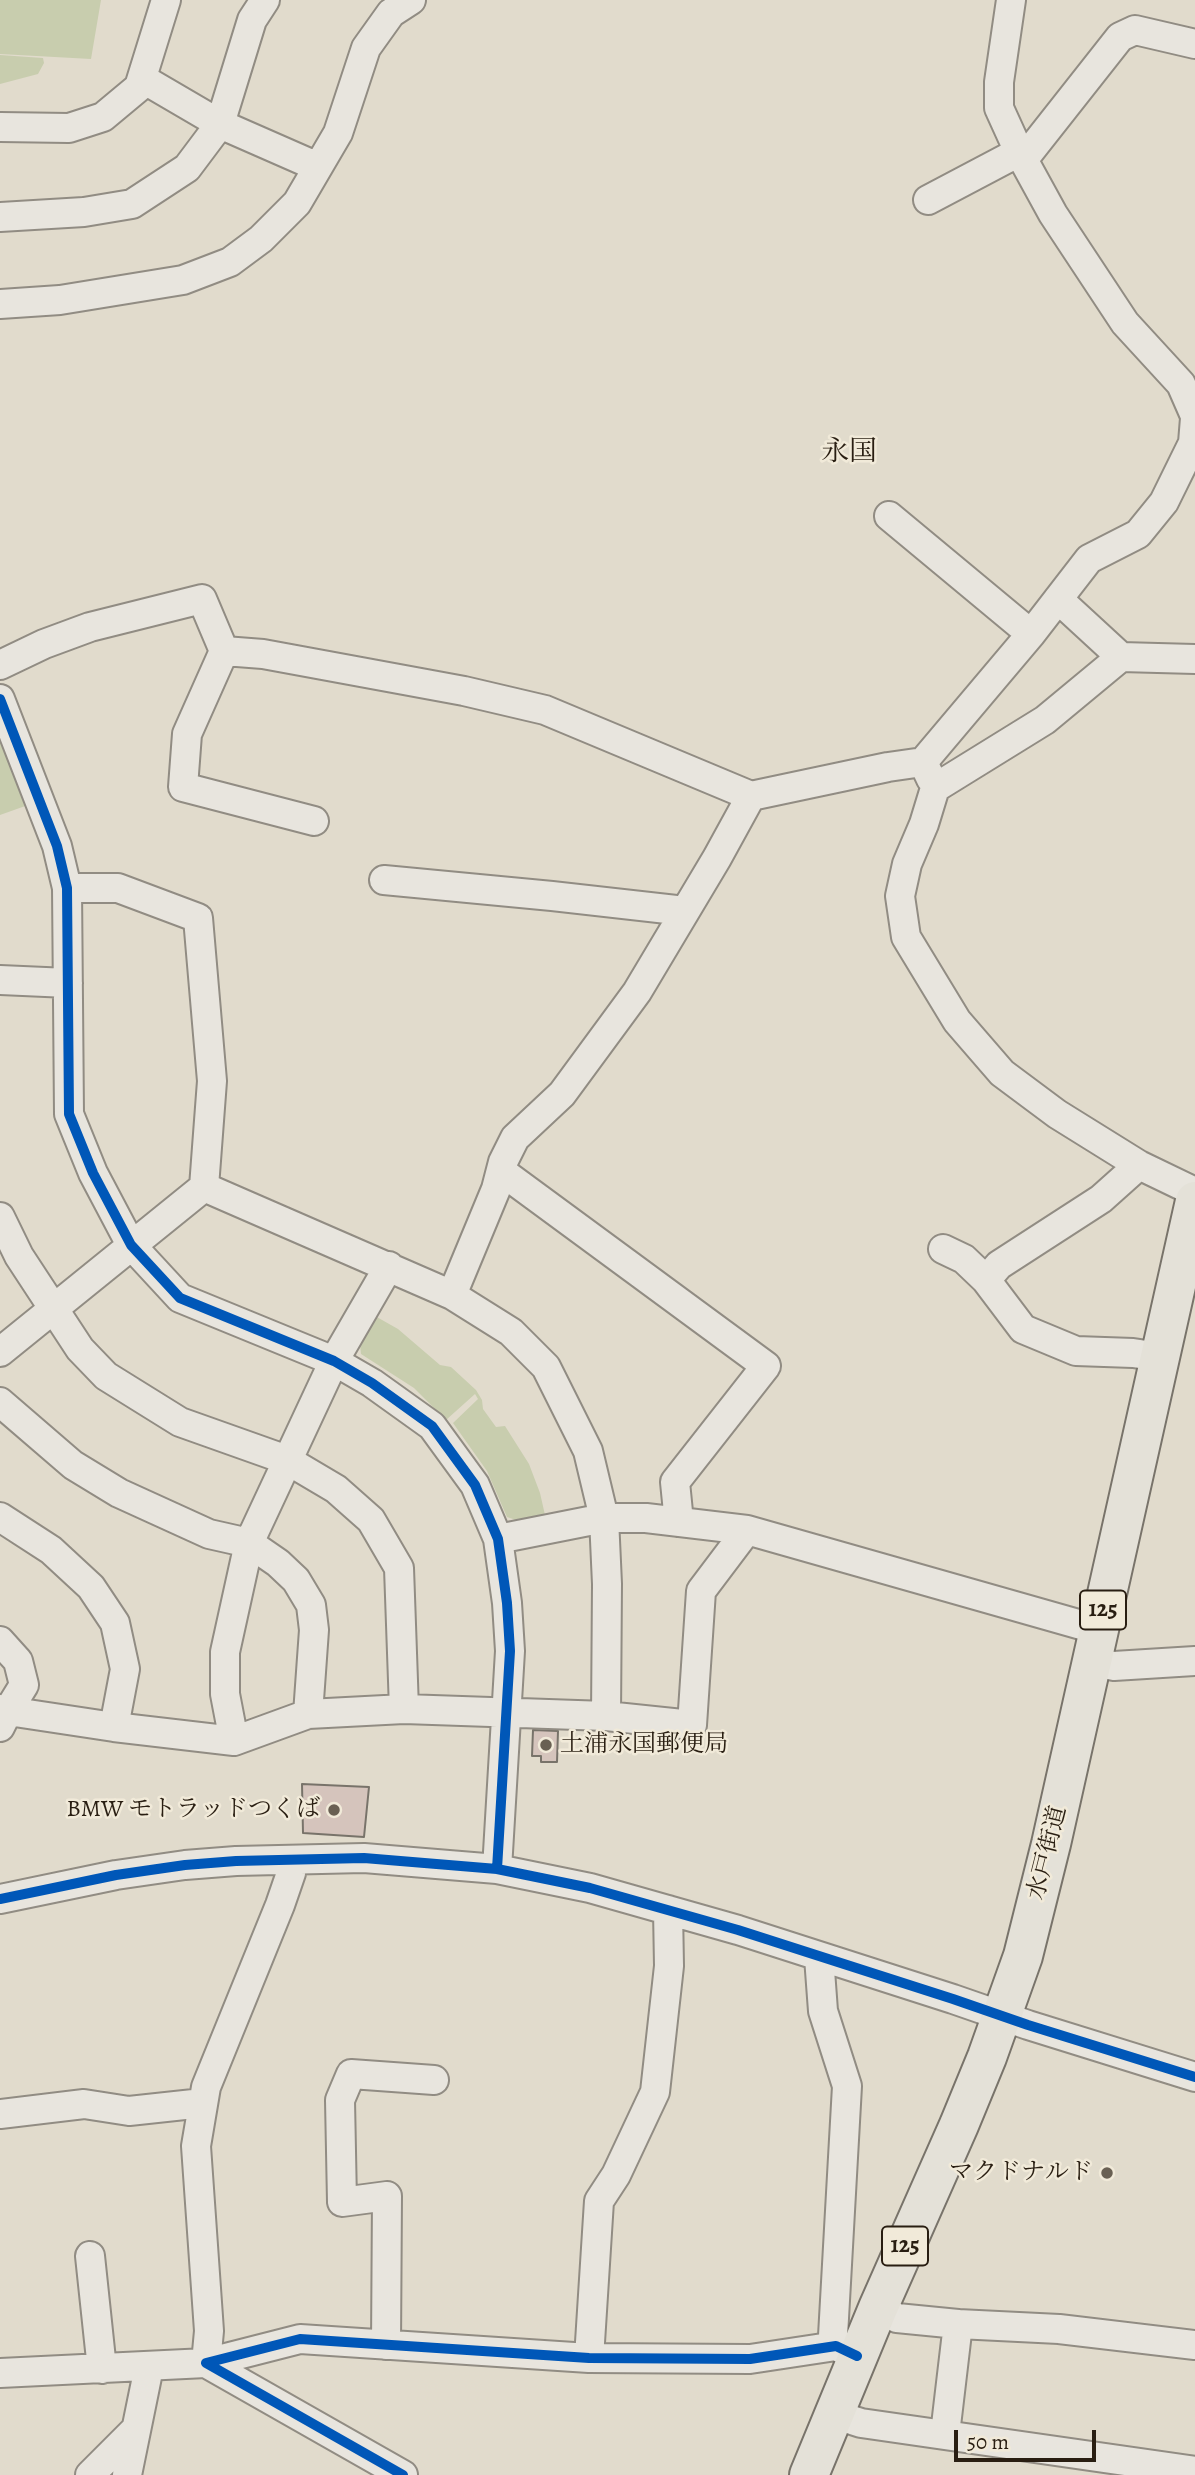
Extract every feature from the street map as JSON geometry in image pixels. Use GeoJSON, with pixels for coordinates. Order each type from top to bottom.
{"type":"FeatureCollection","features":[{"type":"Feature","properties":{"kind":"highway","name":"水戸街道"},"geometry":{"type":"LineString","coordinates":[[809,2475],[833,2414],[847,2351],[878,2308],[959,2125],[1023,1956],[1048,1857],[1195,1201]]}},
{"type":"Feature","properties":{"kind":"street"},"geometry":{"type":"LineString","coordinates":[[0,127],[69,128],[103,117],[139,87],[166,0]]}},
{"type":"Feature","properties":{"kind":"street"},"geometry":{"type":"LineString","coordinates":[[0,217],[84,212],[132,204],[187,168],[220,124],[252,20],[265,0]]}},
{"type":"Feature","properties":{"kind":"street"},"geometry":{"type":"LineString","coordinates":[[0,304],[60,300],[198,276],[230,262],[261,239],[297,203],[338,133],[366,48],[391,13],[411,0]]}},
{"type":"Feature","properties":{"kind":"street"},"geometry":{"type":"LineString","coordinates":[[223,651],[263,654],[464,691],[545,710],[751,796],[923,762],[1031,634],[1089,559],[1138,534],[1164,502],[1193,443],[1195,417],[1188,383],[1125,323],[1053,214],[1021,156],[999,108],[999,82],[1012,0]]}},
{"type":"Feature","properties":{"kind":"street"},"geometry":{"type":"LineString","coordinates":[[928,200],[1021,156],[1120,37],[1135,30],[1195,44]]}},
{"type":"Feature","properties":{"kind":"street"},"geometry":{"type":"LineString","coordinates":[[143,79],[220,124],[318,167]]}},
{"type":"Feature","properties":{"kind":"street"},"geometry":{"type":"LineString","coordinates":[[888,516],[1031,634]]}},
{"type":"Feature","properties":{"kind":"street"},"geometry":{"type":"LineString","coordinates":[[0,665],[44,644],[90,627],[202,599],[223,651],[187,734],[183,787],[314,821]]}},
{"type":"Feature","properties":{"kind":"street"},"geometry":{"type":"LineString","coordinates":[[1058,599],[1121,657],[1195,659]]}},
{"type":"Feature","properties":{"kind":"street"},"geometry":{"type":"LineString","coordinates":[[1121,657],[1045,720],[935,788],[924,824],[907,864],[900,897],[906,937],[957,1021],[1002,1073],[1057,1114],[1139,1165],[1195,1192]]}},
{"type":"Feature","properties":{"kind":"street"},"geometry":{"type":"LineString","coordinates":[[0,699],[57,846],[67,888],[69,1114],[93,1173],[131,1245],[180,1298],[334,1361],[372,1383],[432,1426],[475,1485],[498,1539],[507,1603],[510,1651],[497,1869]]}},
{"type":"Feature","properties":{"kind":"street"},"geometry":{"type":"LineString","coordinates":[[923,762],[935,788]]}},
{"type":"Feature","properties":{"kind":"street"},"geometry":{"type":"LineString","coordinates":[[452,1295],[515,1138],[562,1094],[637,992],[751,796]]}},
{"type":"Feature","properties":{"kind":"street"},"geometry":{"type":"LineString","coordinates":[[384,880],[685,911]]}},
{"type":"Feature","properties":{"kind":"street"},"geometry":{"type":"LineString","coordinates":[[0,1352],[204,1187],[212,1081],[198,918],[118,888],[67,888]]}},
{"type":"Feature","properties":{"kind":"street"},"geometry":{"type":"LineString","coordinates":[[0,980],[68,983]]}},
{"type":"Feature","properties":{"kind":"street"},"geometry":{"type":"LineString","coordinates":[[986,1280],[999,1265],[1101,1199],[1139,1165]]}},
{"type":"Feature","properties":{"kind":"street"},"geometry":{"type":"LineString","coordinates":[[501,1171],[766,1366],[675,1482],[679,1522]]}},
{"type":"Feature","properties":{"kind":"street"},"geometry":{"type":"LineString","coordinates":[[204,1187],[452,1295],[511,1332],[546,1367],[588,1451],[604,1518],[607,1584],[606,1716]]}},
{"type":"Feature","properties":{"kind":"street"},"geometry":{"type":"LineString","coordinates":[[0,1217],[19,1256],[55,1307],[80,1349],[106,1376],[180,1422],[287,1461],[337,1489],[371,1521],[400,1568],[404,1709]]}},
{"type":"Feature","properties":{"kind":"street"},"geometry":{"type":"LineString","coordinates":[[943,1249],[964,1259],[986,1280],[1023,1329],[1076,1351],[1160,1357]]}},
{"type":"Feature","properties":{"kind":"street"},"geometry":{"type":"LineString","coordinates":[[234,1741],[225,1694],[225,1652],[250,1543],[334,1361],[389,1266]]}},
{"type":"Feature","properties":{"kind":"street"},"geometry":{"type":"LineString","coordinates":[[0,1402],[73,1465],[119,1493],[209,1534],[250,1543],[296,1580],[311,1605],[314,1630],[308,1714]]}},
{"type":"Feature","properties":{"kind":"street"},"geometry":{"type":"LineString","coordinates":[[0,1517],[51,1550],[91,1587],[115,1623],[125,1669],[114,1727]]}},
{"type":"Feature","properties":{"kind":"street"},"geometry":{"type":"LineString","coordinates":[[498,1539],[604,1518],[646,1517],[747,1530],[1095,1646],[1114,1666],[1195,1661]]}},
{"type":"Feature","properties":{"kind":"street"},"geometry":{"type":"LineString","coordinates":[[0,1641],[18,1661],[24,1685],[3,1716],[234,1741],[308,1714],[404,1709],[606,1716],[692,1725],[701,1591],[747,1530]]}},
{"type":"Feature","properties":{"kind":"street"},"geometry":{"type":"LineString","coordinates":[[0,1899],[116,1875],[236,1861],[364,1858],[497,1869],[590,1888],[738,1930],[1195,2077]]}},
{"type":"Feature","properties":{"kind":"street"},"geometry":{"type":"LineString","coordinates":[[206,2363],[209,2331],[196,2146],[203,2103],[206,2088],[280,1905],[293,1861]]}},
{"type":"Feature","properties":{"kind":"street"},"geometry":{"type":"LineString","coordinates":[[589,2358],[599,2201],[616,2175],[655,2092],[669,1966],[668,1910]]}},
{"type":"Feature","properties":{"kind":"street"},"geometry":{"type":"LineString","coordinates":[[819,1957],[822,2011],[847,2086],[834,2336],[847,2351]]}},
{"type":"Feature","properties":{"kind":"street"},"geometry":{"type":"LineString","coordinates":[[386,2345],[387,2196],[342,2202],[340,2100],[351,2074],[434,2080]]}},
{"type":"Feature","properties":{"kind":"street"},"geometry":{"type":"LineString","coordinates":[[0,2114],[83,2104],[129,2111],[203,2103]]}},
{"type":"Feature","properties":{"kind":"street"},"geometry":{"type":"LineString","coordinates":[[90,2256],[102,2369]]}},
{"type":"Feature","properties":{"kind":"street"},"geometry":{"type":"LineString","coordinates":[[878,2308],[897,2318],[1059,2329],[1195,2345]]}},
{"type":"Feature","properties":{"kind":"street"},"geometry":{"type":"LineString","coordinates":[[944,2434],[958,2324]]}},
{"type":"Feature","properties":{"kind":"street"},"geometry":{"type":"LineString","coordinates":[[0,2373],[206,2363],[300,2339],[589,2358],[750,2359],[847,2351]]}},
{"type":"Feature","properties":{"kind":"street"},"geometry":{"type":"LineString","coordinates":[[206,2363],[403,2475]]}},
{"type":"Feature","properties":{"kind":"street"},"geometry":{"type":"LineString","coordinates":[[127,2475],[149,2367]]}},
{"type":"Feature","properties":{"kind":"street"},"geometry":{"type":"LineString","coordinates":[[833,2414],[861,2423],[1195,2471]]}},
{"type":"Feature","properties":{"kind":"street"},"geometry":{"type":"LineString","coordinates":[[90,2475],[136,2429]]}},
{"type":"Feature","properties":{"kind":"green space"},"geometry":{"type":"Polygon","coordinates":[[[0,0],[101,0],[91,59],[0,54],[0,0]]]}},
{"type":"Feature","properties":{"kind":"green space"},"geometry":{"type":"Polygon","coordinates":[[[0,55],[43,58],[44,63],[38,74],[0,84],[0,55]]]}},
{"type":"Feature","properties":{"kind":"green space"},"geometry":{"type":"Polygon","coordinates":[[[0,738],[28,805],[0,815],[0,738]]]}},
{"type":"Feature","properties":{"kind":"green space"},"geometry":{"type":"Polygon","coordinates":[[[375,1316],[398,1329],[440,1365],[451,1367],[476,1390],[482,1400],[483,1409],[496,1427],[505,1426],[529,1464],[545,1515],[519,1521],[507,1517],[487,1471],[453,1423],[478,1399],[475,1394],[446,1420],[414,1388],[361,1354],[360,1344],[375,1316]]]}},
{"type":"Feature","properties":{"kind":"building"},"geometry":{"type":"Polygon","coordinates":[[[533,1730],[558,1731],[557,1762],[541,1762],[541,1756],[532,1756],[533,1730]]]}},
{"type":"Feature","properties":{"kind":"building","name":"BMW モトラッドつくば"},"geometry":{"type":"Polygon","coordinates":[[[302,1784],[369,1787],[364,1837],[303,1833],[302,1784]]]}},
{"type":"Feature","properties":{"kind":"cycle path"},"geometry":{"type":"LineString","coordinates":[[0,699],[57,846],[67,888],[69,1114],[93,1173],[131,1245],[180,1298],[334,1361],[372,1383],[432,1426],[475,1485],[498,1539],[507,1603],[510,1651],[497,1869]]}},
{"type":"Feature","properties":{"kind":"cycle path"},"geometry":{"type":"LineString","coordinates":[[0,1899],[116,1875],[236,1861],[364,1858],[497,1869],[590,1888],[738,1930],[1195,2077]]}},
{"type":"Feature","properties":{"kind":"cycle path"},"geometry":{"type":"LineString","coordinates":[[403,2475],[206,2363],[300,2339],[589,2358],[750,2359],[836,2346],[857,2356]]}},
{"type":"Feature","properties":{"kind":"place","name":"土浦永国郵便局"},"geometry":{"type":"Point","coordinates":[546,1745]}},
{"type":"Feature","properties":{"kind":"place","name":"BMW モトラッドつくば"},"geometry":{"type":"Point","coordinates":[334,1810]}},
{"type":"Feature","properties":{"kind":"place","name":"マクドナルド"},"geometry":{"type":"Point","coordinates":[1107,2173]}},
{"type":"Feature","properties":{"kind":"district","name":"永国"},"geometry":{"type":"Point","coordinates":[849,453]}}]}
